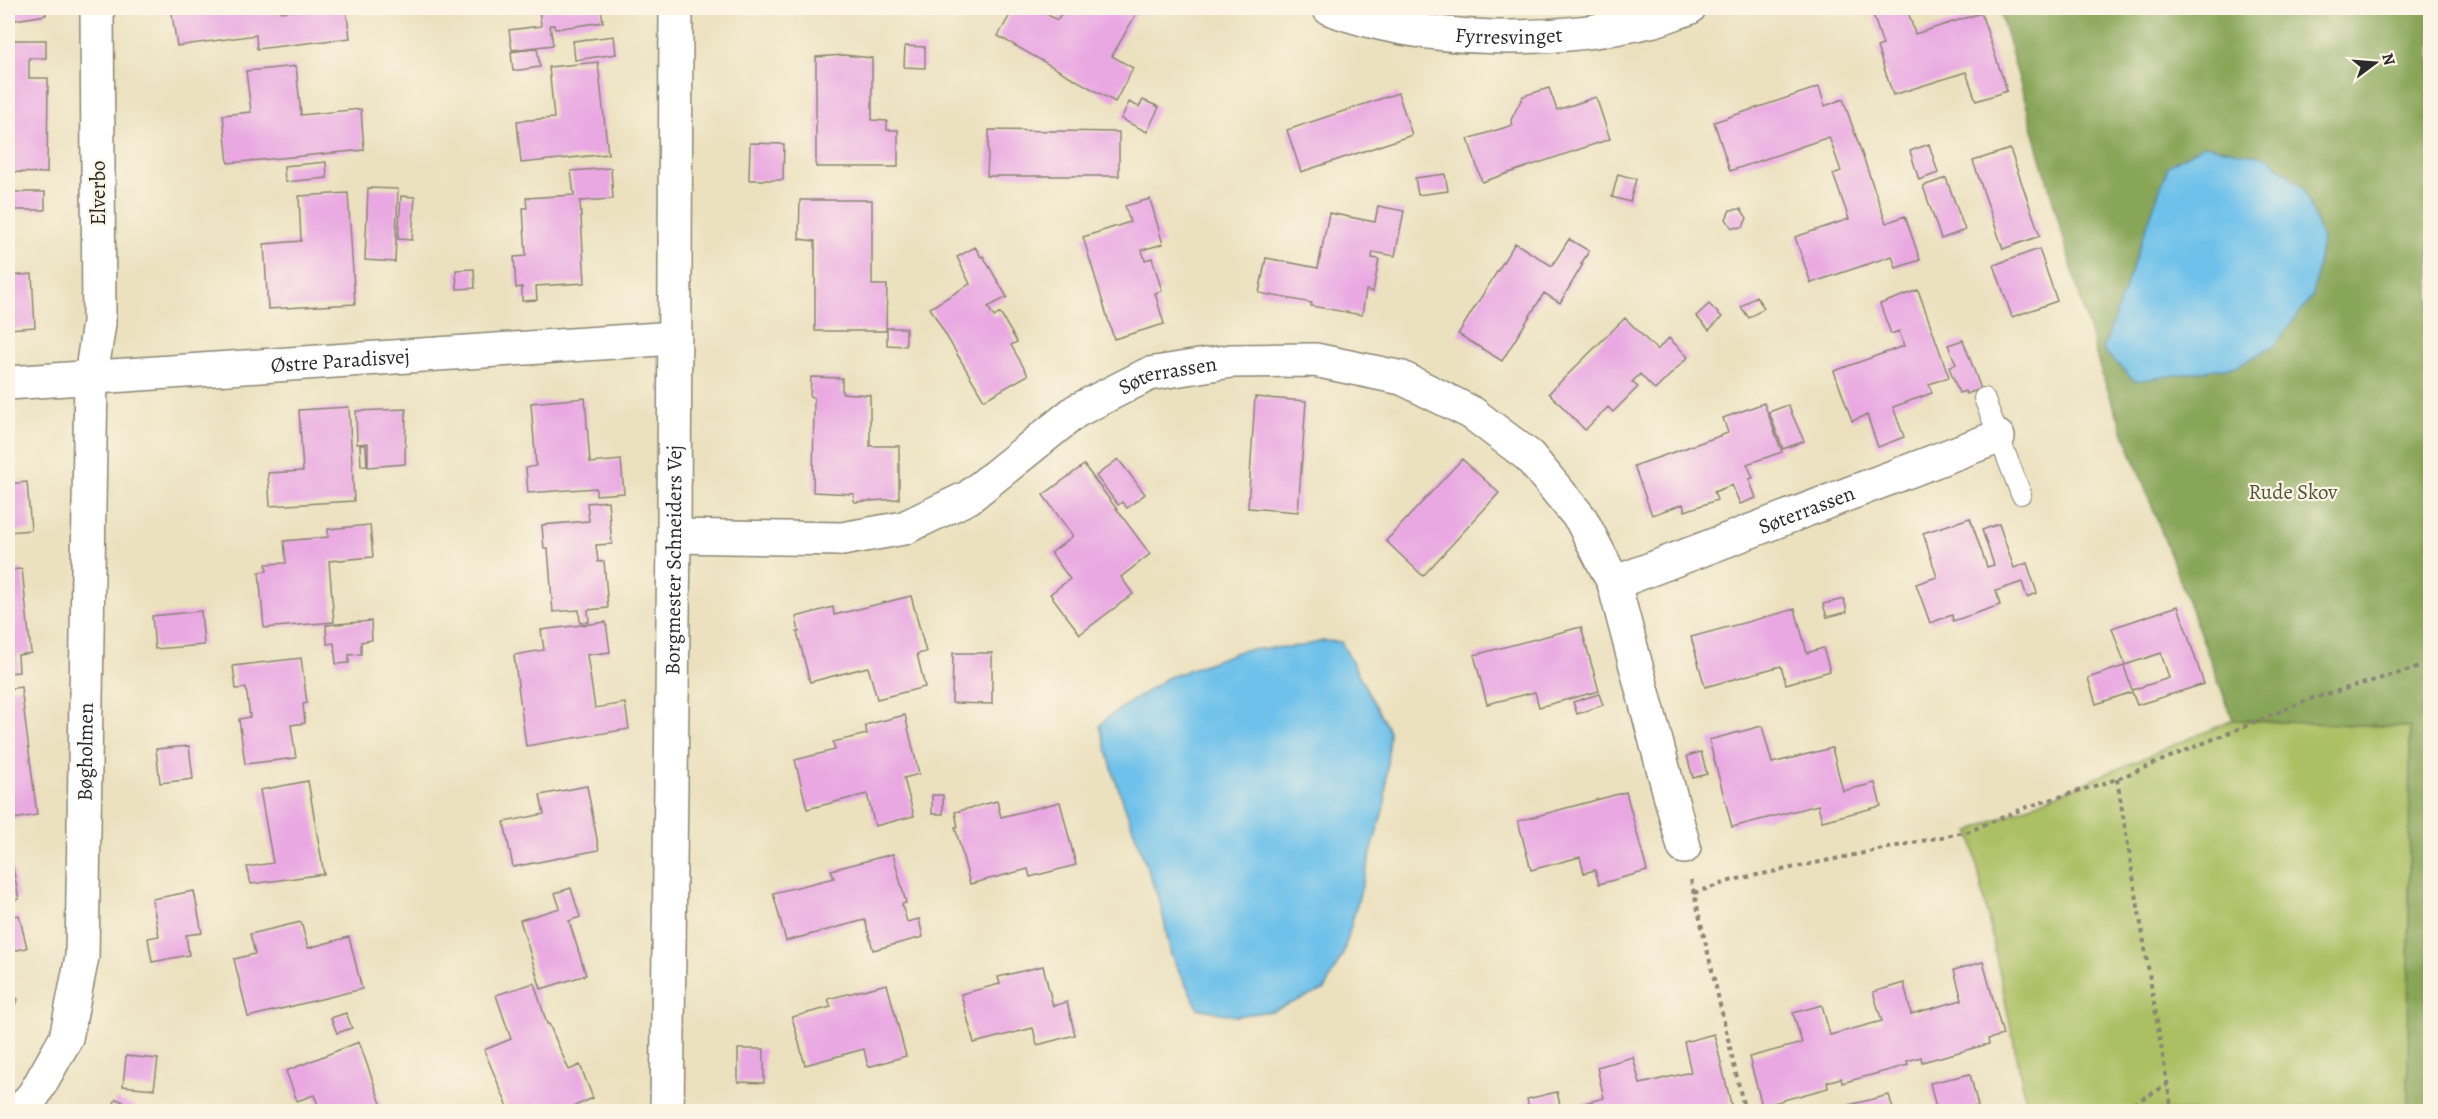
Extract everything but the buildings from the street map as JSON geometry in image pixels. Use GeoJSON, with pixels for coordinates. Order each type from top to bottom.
{"type":"FeatureCollection","features":[{"type":"Feature","properties":{"kind":"street","name":"Elverbo"},"geometry":{"type":"LineString","coordinates":[[91,377],[99,323],[97,8]]}},
{"type":"Feature","properties":{"kind":"street","name":"Borgmester Schneiders Vej"},"geometry":{"type":"LineString","coordinates":[[667,1112],[674,536],[676,8]]}},
{"type":"Feature","properties":{"kind":"street","name":"Fyrresvinget"},"geometry":{"type":"LineString","coordinates":[[1329,8],[1355,18],[1462,37],[1560,36],[1651,21],[1689,8]]}},
{"type":"Feature","properties":{"kind":"street","name":"Østre Paradisvej"},"geometry":{"type":"LineString","coordinates":[[8,383],[674,338]]}},
{"type":"Feature","properties":{"kind":"street","name":"Søterrassen"},"geometry":{"type":"LineString","coordinates":[[674,536],[842,539],[904,528],[969,498],[1076,411],[1149,374],[1231,361],[1315,360],[1402,378],[1472,413],[1529,456],[1581,519],[1614,583],[1684,847]]}},
{"type":"Feature","properties":{"kind":"street","name":"Bøgholmen"},"geometry":{"type":"LineString","coordinates":[[20,1112],[35,1093],[66,1038],[82,957],[91,377]]}},
{"type":"Feature","properties":{"kind":"street","name":"Søterrassen"},"geometry":{"type":"LineString","coordinates":[[1614,583],[1998,437]]}},
{"type":"Feature","properties":{"kind":"lane"},"geometry":{"type":"LineString","coordinates":[[1984,398],[2021,494]]}},
{"type":"Feature","properties":{"kind":"path"},"geometry":{"type":"LineString","coordinates":[[1694,893],[1733,880],[1970,831],[2027,807],[2117,779],[2310,699],[2430,663]]}},
{"type":"Feature","properties":{"kind":"path"},"geometry":{"type":"LineString","coordinates":[[2117,779],[2172,1112]]}},
{"type":"Feature","properties":{"kind":"path"},"geometry":{"type":"LineString","coordinates":[[1684,847],[1745,1112]]}},
{"type":"Feature","properties":{"kind":"path"},"geometry":{"type":"LineString","coordinates":[[2118,1112],[2167,1085]]}},
{"type":"Feature","properties":{"kind":"green space","name":"Rude Skov"},"geometry":{"type":"Polygon","coordinates":[[[1999,8],[2430,8],[2430,1111],[2408,1111],[2410,727],[2233,720],[2101,372],[1999,8]]]}},
{"type":"Feature","properties":{"kind":"green space"},"geometry":{"type":"Polygon","coordinates":[[[2233,720],[2410,727],[2408,1111],[2028,1111],[1970,831],[2233,720]]]}},
{"type":"Feature","properties":{"kind":"water"},"geometry":{"type":"Polygon","coordinates":[[[2204,145],[2270,158],[2304,189],[2322,240],[2313,295],[2275,345],[2238,366],[2135,381],[2103,350],[2168,166],[2204,145]]]}},
{"type":"Feature","properties":{"kind":"water"},"geometry":{"type":"Polygon","coordinates":[[[1323,641],[1341,642],[1389,731],[1385,803],[1343,954],[1324,990],[1272,1011],[1235,1016],[1198,1008],[1171,955],[1161,906],[1115,779],[1100,726],[1108,717],[1167,678],[1243,650],[1302,646],[1323,641]]]}}]}
